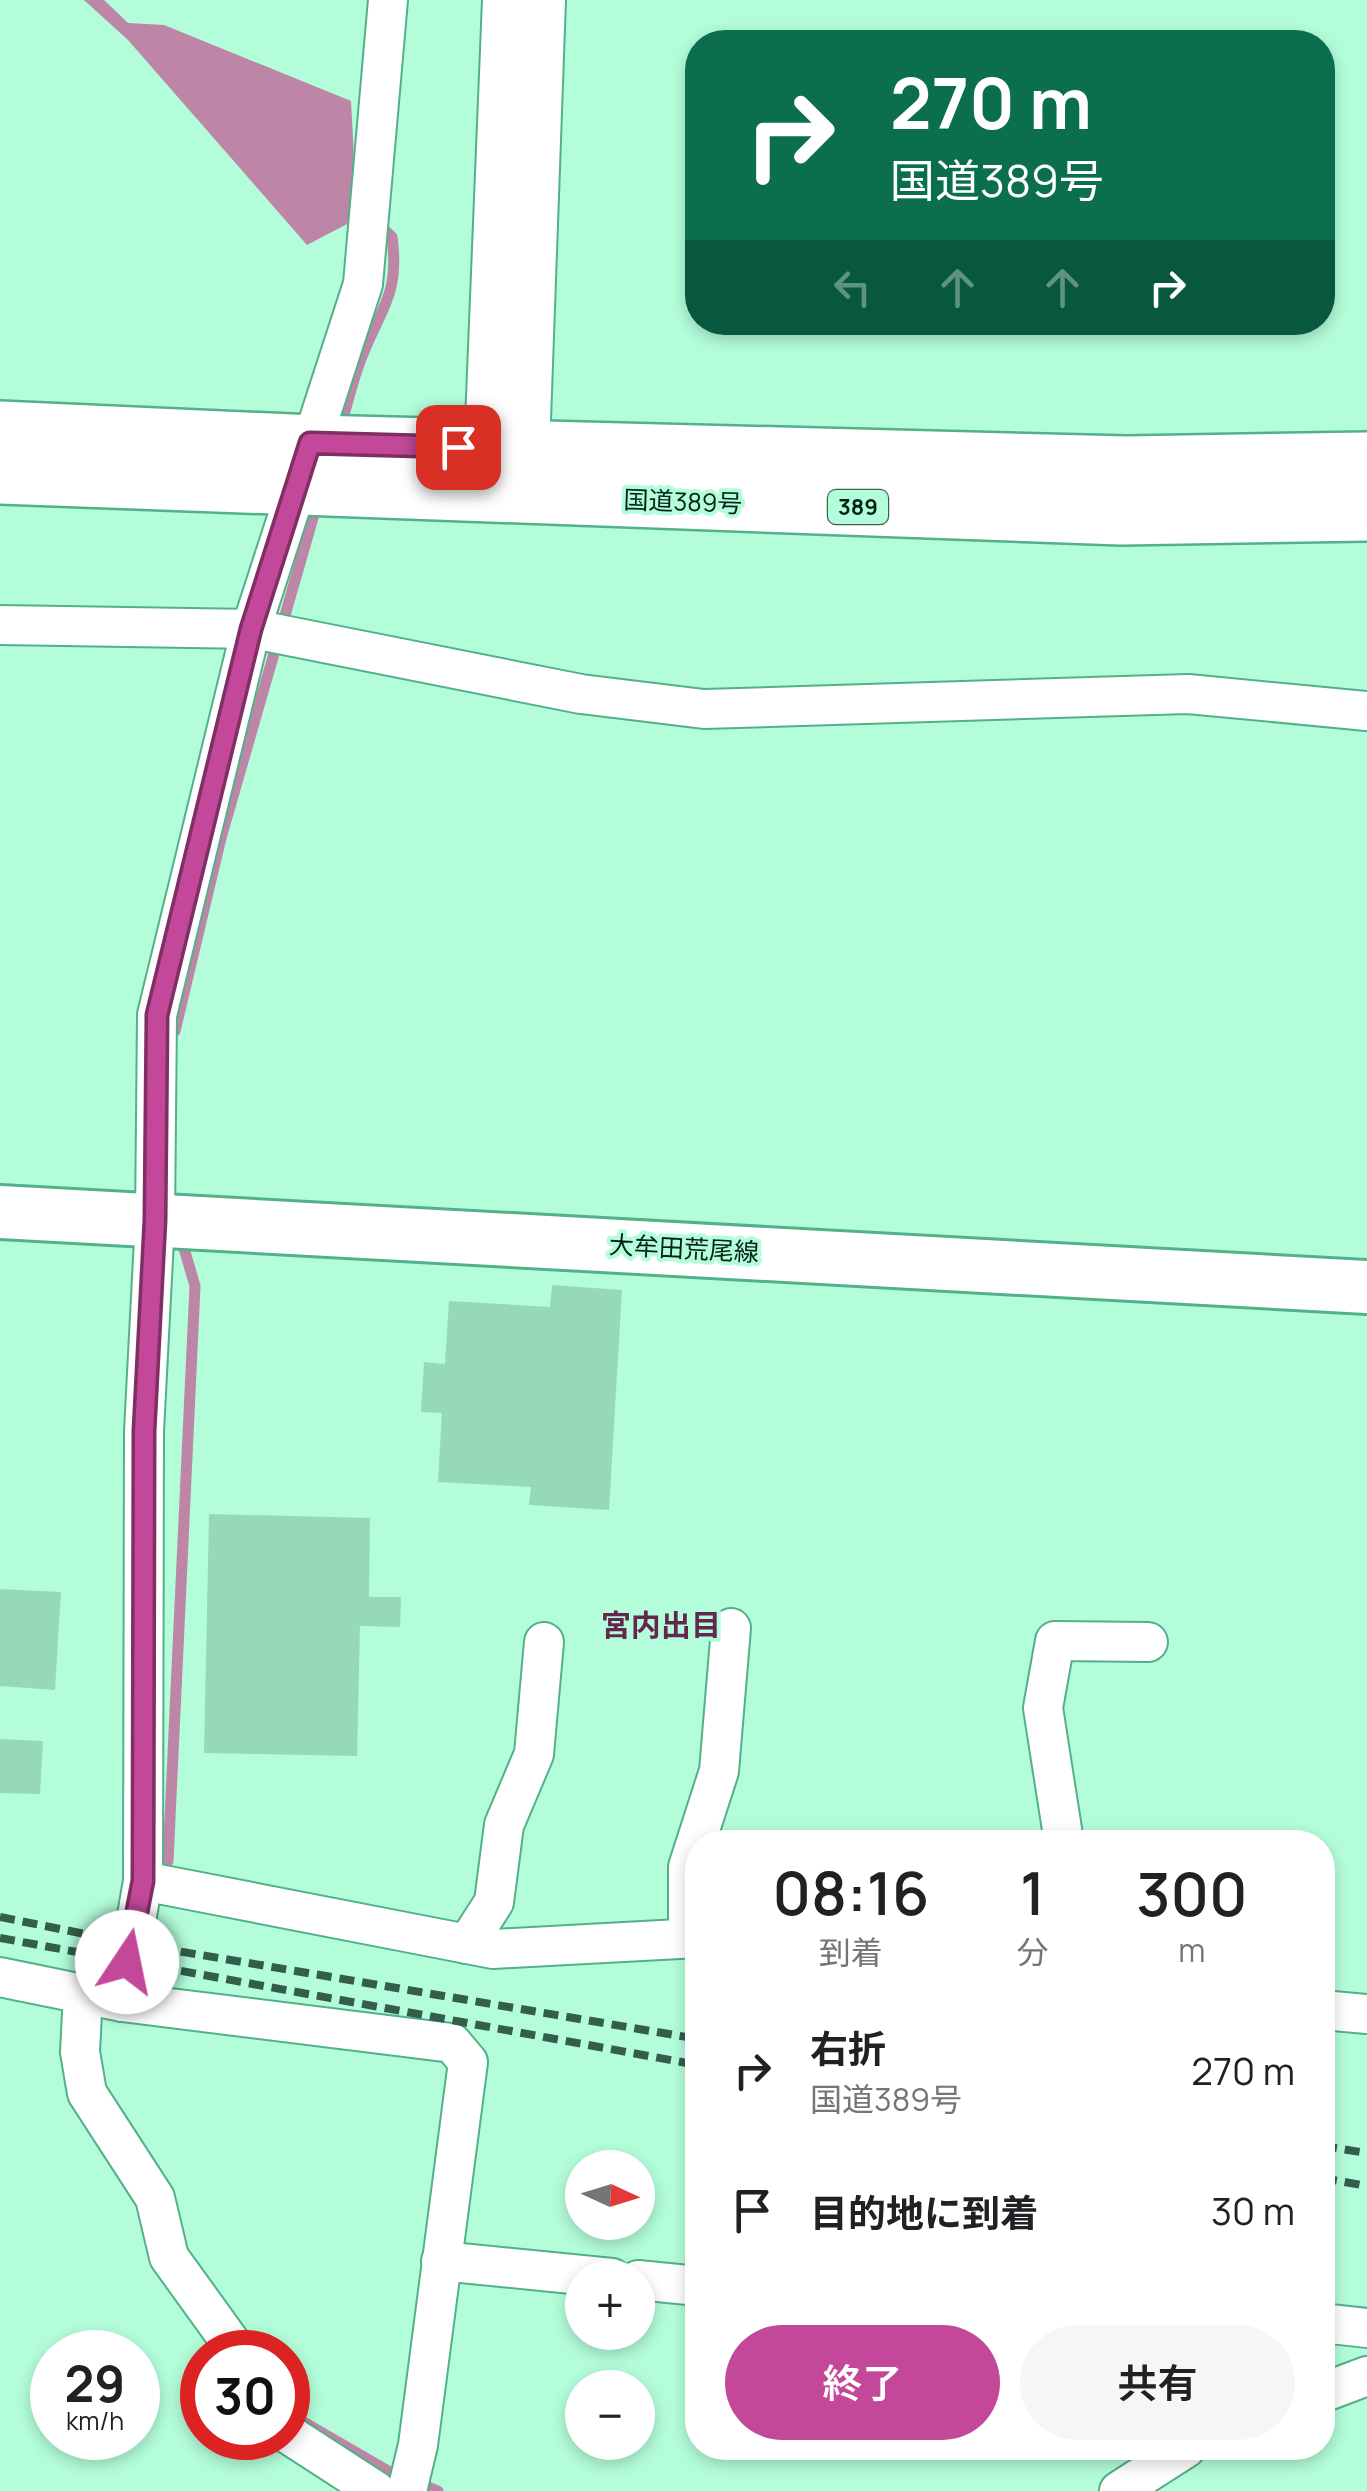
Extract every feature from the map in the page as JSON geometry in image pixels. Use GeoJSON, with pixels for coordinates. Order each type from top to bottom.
{"type":"FeatureCollection","features":[{"type":"Feature","properties":{"kind":"highway","name":"国道389号"},"geometry":{"type":"LineString","coordinates":[[0,428],[321,466],[1120,517],[1367,513]]}},
{"type":"Feature","properties":{"kind":"highway","name":"国道389号"},"geometry":{"type":"LineString","coordinates":[[0,476],[321,466],[507,448],[1127,464],[1367,460]]}},
{"type":"Feature","properties":{"kind":"main road","name":"大牟田荒尾線"},"geometry":{"type":"LineString","coordinates":[[0,1212],[1367,1287]]}},
{"type":"Feature","properties":{"kind":"street"},"geometry":{"type":"LineString","coordinates":[[122,2002],[143,1881],[144,1431],[155,1220],[157,1015],[252,629],[321,466],[362,284],[388,0]]}},
{"type":"Feature","properties":{"kind":"street"},"geometry":{"type":"LineString","coordinates":[[507,0],[507,448]]}},
{"type":"Feature","properties":{"kind":"street"},"geometry":{"type":"LineString","coordinates":[[507,448],[541,0]]}},
{"type":"Feature","properties":{"kind":"street"},"geometry":{"type":"LineString","coordinates":[[0,625],[252,629],[581,694],[704,709],[1188,694],[1367,711]]}},
{"type":"Feature","properties":{"kind":"street"},"geometry":{"type":"LineString","coordinates":[[701,1830],[720,1771],[732,1628]]}},
{"type":"Feature","properties":{"kind":"street"},"geometry":{"type":"LineString","coordinates":[[1062,1830],[1043,1708],[1055,1641],[1148,1642]]}},
{"type":"Feature","properties":{"kind":"street"},"geometry":{"type":"LineString","coordinates":[[467,1944],[494,1902],[504,1825],[534,1754],[544,1642]]}},
{"type":"Feature","properties":{"kind":"street"},"geometry":{"type":"LineString","coordinates":[[143,1881],[493,1949],[685,1937]]}},
{"type":"Feature","properties":{"kind":"street"},"geometry":{"type":"LineString","coordinates":[[0,1976],[122,2002],[452,2043],[468,2062],[418,2444],[406,2491]]}},
{"type":"Feature","properties":{"kind":"street"},"geometry":{"type":"LineString","coordinates":[[83,1994],[80,2052],[87,2093],[155,2198],[168,2256],[222,2330]]}},
{"type":"Feature","properties":{"kind":"street"},"geometry":{"type":"LineString","coordinates":[[1335,2011],[1367,2014]]}},
{"type":"Feature","properties":{"kind":"street"},"geometry":{"type":"LineString","coordinates":[[441,2261],[565,2273]]}},
{"type":"Feature","properties":{"kind":"street"},"geometry":{"type":"LineString","coordinates":[[655,2282],[685,2285]]}},
{"type":"Feature","properties":{"kind":"street"},"geometry":{"type":"LineString","coordinates":[[1335,2324],[1367,2328]]}},
{"type":"Feature","properties":{"kind":"street"},"geometry":{"type":"LineString","coordinates":[[1335,2387],[1367,2376]]}},
{"type":"Feature","properties":{"kind":"street"},"geometry":{"type":"LineString","coordinates":[[310,2448],[376,2491]]}},
{"type":"Feature","properties":{"kind":"street"},"geometry":{"type":"LineString","coordinates":[[1120,2491],[1168,2460]]}},
{"type":"Feature","properties":{"kind":"shaded area"},"geometry":{"type":"Polygon","coordinates":[[[84,0],[104,0],[128,23],[164,25],[351,101],[356,195],[349,223],[307,245],[128,40],[84,0]]]}},
{"type":"Feature","properties":{"kind":"building"},"geometry":{"type":"Polygon","coordinates":[[[552,1285],[622,1290],[609,1510],[529,1505],[531,1487],[438,1482],[442,1413],[421,1412],[424,1362],[445,1364],[449,1301],[550,1307],[552,1285]]]}},
{"type":"Feature","properties":{"kind":"building"},"geometry":{"type":"Polygon","coordinates":[[[209,1514],[370,1518],[369,1597],[401,1597],[400,1627],[360,1626],[357,1756],[204,1753],[209,1514]]]}},
{"type":"Feature","properties":{"kind":"building"},"geometry":{"type":"Polygon","coordinates":[[[0,1589],[61,1592],[55,1690],[0,1686],[0,1589]]]}},
{"type":"Feature","properties":{"kind":"building"},"geometry":{"type":"Polygon","coordinates":[[[0,1739],[43,1741],[40,1794],[0,1793],[0,1739]]]}},
{"type":"Feature","properties":{"kind":"waterway"},"geometry":{"type":"LineString","coordinates":[[340,429],[358,368],[391,288],[392,237],[378,224]]}},
{"type":"Feature","properties":{"kind":"waterway"},"geometry":{"type":"LineString","coordinates":[[175,1031],[221,838],[317,504]]}},
{"type":"Feature","properties":{"kind":"waterway"},"geometry":{"type":"LineString","coordinates":[[156,1878],[168,1861],[195,1286],[181,1238]]}},
{"type":"Feature","properties":{"kind":"waterway"},"geometry":{"type":"LineString","coordinates":[[90,1989],[87,1973],[122,1925]]}},
{"type":"Feature","properties":{"kind":"waterway"},"geometry":{"type":"LineString","coordinates":[[310,2426],[388,2471],[438,2491]]}},
{"type":"Feature","properties":{"kind":"railway"},"geometry":{"type":"LineString","coordinates":[[0,1917],[130,1943],[685,2037]]}},
{"type":"Feature","properties":{"kind":"railway"},"geometry":{"type":"LineString","coordinates":[[0,1938],[685,2063]]}},
{"type":"Feature","properties":{"kind":"railway"},"geometry":{"type":"LineString","coordinates":[[1335,2148],[1367,2153]]}},
{"type":"Feature","properties":{"kind":"railway"},"geometry":{"type":"LineString","coordinates":[[1335,2180],[1367,2186]]}},
{"type":"Feature","properties":{"kind":"district","name":"宮内出目"},"geometry":{"type":"Point","coordinates":[661,1624]}},
{"type":"Feature","properties":{"kind":"route"},"geometry":{"type":"LineString","coordinates":[[127,1962],[143,1881],[144,1431],[155,1220],[157,1015],[251,629],[310,443],[458,447]]}}]}
